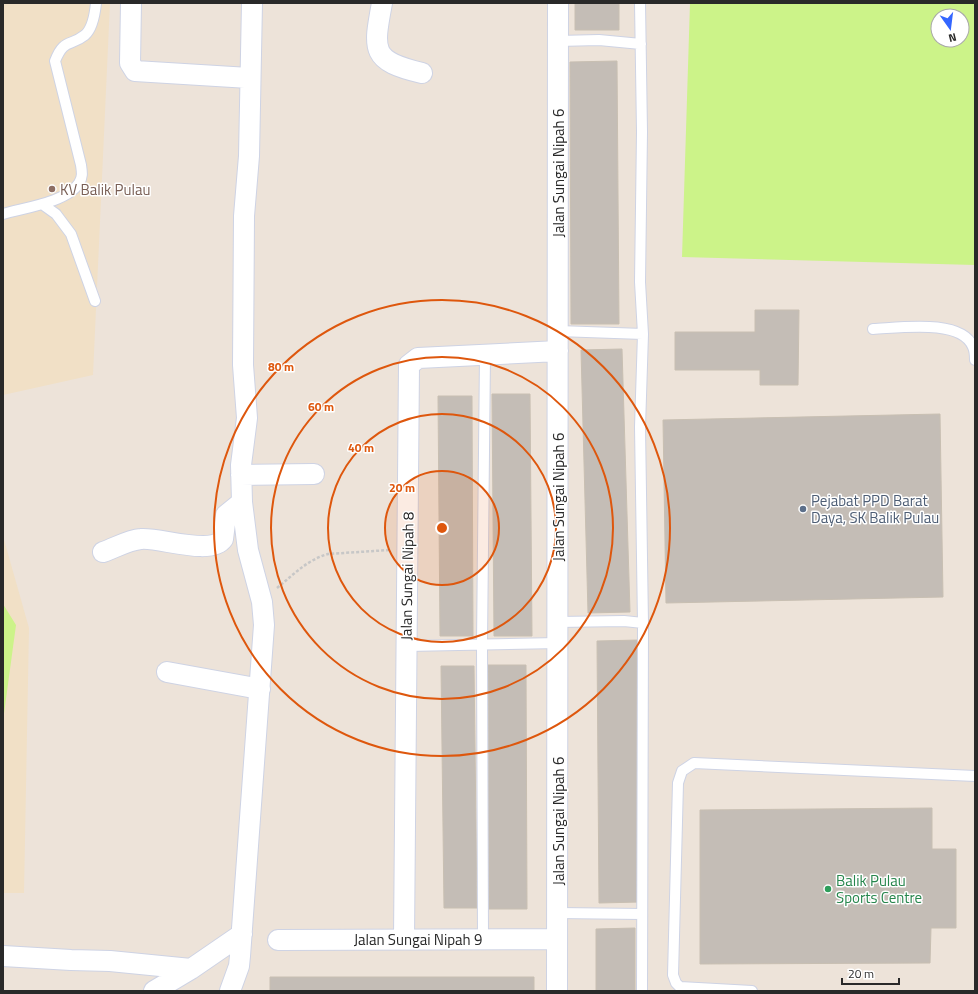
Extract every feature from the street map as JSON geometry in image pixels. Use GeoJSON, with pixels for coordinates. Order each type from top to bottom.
{"type":"FeatureCollection","features":[{"type":"Feature","properties":{"kind":"street"},"geometry":{"type":"LineString","coordinates":[[131,3],[130,63],[135,71],[249,78]]}},
{"type":"Feature","properties":{"kind":"street"},"geometry":{"type":"LineString","coordinates":[[230,991],[239,966],[242,934],[264,625],[262,602],[248,550],[242,502],[241,475],[247,418],[243,365],[244,216],[249,156],[249,78],[252,3]]}},
{"type":"Feature","properties":{"kind":"street"},"geometry":{"type":"LineString","coordinates":[[382,3],[376,44],[379,52],[388,63],[422,73]]}},
{"type":"Feature","properties":{"kind":"street","name":"Jalan Sungai Nipah 6"},"geometry":{"type":"LineString","coordinates":[[557,991],[558,3]]}},
{"type":"Feature","properties":{"kind":"street","name":"Jalan Sungai Nipah 8"},"geometry":{"type":"LineString","coordinates":[[404,939],[410,365],[418,358],[485,355],[558,341]]}},
{"type":"Feature","properties":{"kind":"street"},"geometry":{"type":"LineString","coordinates":[[241,475],[314,474]]}},
{"type":"Feature","properties":{"kind":"street"},"geometry":{"type":"LineString","coordinates":[[103,552],[143,538],[193,545],[216,544],[223,539],[226,516],[242,502]]}},
{"type":"Feature","properties":{"kind":"street"},"geometry":{"type":"LineString","coordinates":[[168,672],[260,689]]}},
{"type":"Feature","properties":{"kind":"street"},"geometry":{"type":"LineString","coordinates":[[154,991],[191,969],[242,934]]}},
{"type":"Feature","properties":{"kind":"street","name":"Jalan Sungai Nipah 9"},"geometry":{"type":"LineString","coordinates":[[278,940],[557,938]]}},
{"type":"Feature","properties":{"kind":"street"},"geometry":{"type":"LineString","coordinates":[[3,956],[71,960],[110,960],[191,969]]}},
{"type":"Feature","properties":{"kind":"lane"},"geometry":{"type":"LineString","coordinates":[[3,214],[42,204],[63,196],[72,191],[79,184],[82,175],[82,165],[55,61],[60,49],[66,44],[85,35],[90,28],[95,15],[96,3]]}},
{"type":"Feature","properties":{"kind":"lane"},"geometry":{"type":"LineString","coordinates":[[640,3],[640,293],[642,334],[640,427],[643,623],[642,991]]}},
{"type":"Feature","properties":{"kind":"lane"},"geometry":{"type":"LineString","coordinates":[[558,40],[599,40],[641,44]]}},
{"type":"Feature","properties":{"kind":"lane"},"geometry":{"type":"LineString","coordinates":[[42,204],[56,214],[71,234],[95,301]]}},
{"type":"Feature","properties":{"kind":"lane"},"geometry":{"type":"LineString","coordinates":[[872,329],[931,326],[953,329],[963,335],[973,347],[975,360]]}},
{"type":"Feature","properties":{"kind":"lane"},"geometry":{"type":"LineString","coordinates":[[558,341],[642,334]]}},
{"type":"Feature","properties":{"kind":"lane"},"geometry":{"type":"LineString","coordinates":[[483,939],[482,644],[485,355]]}},
{"type":"Feature","properties":{"kind":"lane"},"geometry":{"type":"LineString","coordinates":[[558,622],[624,621],[643,623]]}},
{"type":"Feature","properties":{"kind":"lane"},"geometry":{"type":"LineString","coordinates":[[407,646],[558,643]]}},
{"type":"Feature","properties":{"kind":"lane"},"geometry":{"type":"LineString","coordinates":[[752,991],[680,986],[676,983],[673,975],[678,783],[682,771],[694,763],[975,776]]}},
{"type":"Feature","properties":{"kind":"lane"},"geometry":{"type":"LineString","coordinates":[[558,912],[642,914]]}},
{"type":"Feature","properties":{"kind":"path"},"geometry":{"type":"LineString","coordinates":[[262,602],[305,564],[328,554],[408,549]]}},
{"type":"Feature","properties":{"kind":"shaded area","name":"KV Balik Pulau"},"geometry":{"type":"Polygon","coordinates":[[[3,3],[110,3],[93,375],[3,395],[3,3]]]}},
{"type":"Feature","properties":{"kind":"shaded area"},"geometry":{"type":"Polygon","coordinates":[[[3,536],[29,628],[24,893],[3,893],[3,536]]]}},
{"type":"Feature","properties":{"kind":"green space"},"geometry":{"type":"Polygon","coordinates":[[[690,3],[975,3],[975,265],[682,257],[690,3]]]}},
{"type":"Feature","properties":{"kind":"green space"},"geometry":{"type":"Polygon","coordinates":[[[3,604],[16,625],[3,721],[3,604]]]}},
{"type":"Feature","properties":{"kind":"building"},"geometry":{"type":"Polygon","coordinates":[[[575,3],[619,3],[619,30],[575,30],[575,3]]]}},
{"type":"Feature","properties":{"kind":"building"},"geometry":{"type":"Polygon","coordinates":[[[617,61],[619,324],[571,324],[570,62],[617,61]]]}},
{"type":"Feature","properties":{"kind":"building"},"geometry":{"type":"Polygon","coordinates":[[[755,310],[799,310],[798,385],[760,385],[760,370],[675,370],[675,332],[755,332],[755,310]]]}},
{"type":"Feature","properties":{"kind":"building"},"geometry":{"type":"Polygon","coordinates":[[[622,349],[630,612],[588,613],[581,350],[622,349]]]}},
{"type":"Feature","properties":{"kind":"building"},"geometry":{"type":"Polygon","coordinates":[[[492,394],[530,394],[532,636],[494,636],[492,394]]]}},
{"type":"Feature","properties":{"kind":"building"},"geometry":{"type":"Polygon","coordinates":[[[438,396],[472,396],[473,636],[440,636],[438,396]]]}},
{"type":"Feature","properties":{"kind":"building","name":"Pejabat PPD Barat Daya, SK Balik Pulau"},"geometry":{"type":"Polygon","coordinates":[[[940,414],[943,597],[666,603],[663,420],[940,414]]]}},
{"type":"Feature","properties":{"kind":"building"},"geometry":{"type":"Polygon","coordinates":[[[639,640],[640,902],[599,903],[597,641],[639,640]]]}},
{"type":"Feature","properties":{"kind":"building"},"geometry":{"type":"Polygon","coordinates":[[[488,665],[526,665],[527,909],[489,909],[488,665]]]}},
{"type":"Feature","properties":{"kind":"building"},"geometry":{"type":"Polygon","coordinates":[[[441,666],[474,666],[477,908],[444,908],[441,666]]]}},
{"type":"Feature","properties":{"kind":"building","name":"Balik Pulau Sports Centre"},"geometry":{"type":"Polygon","coordinates":[[[932,808],[932,849],[956,849],[956,928],[931,928],[930,963],[700,964],[700,810],[932,808]]]}},
{"type":"Feature","properties":{"kind":"building"},"geometry":{"type":"Polygon","coordinates":[[[635,928],[635,991],[596,991],[596,929],[635,928]]]}},
{"type":"Feature","properties":{"kind":"building"},"geometry":{"type":"Polygon","coordinates":[[[270,977],[534,977],[534,991],[270,991],[270,977]]]}},
{"type":"Feature","properties":{"kind":"place","name":"KV Balik Pulau"},"geometry":{"type":"Point","coordinates":[52,189]}},
{"type":"Feature","properties":{"kind":"place","name":"Pejabat PPD Barat Daya, SK Balik Pulau"},"geometry":{"type":"Point","coordinates":[803,509]}},
{"type":"Feature","properties":{"kind":"place","name":"Balik Pulau Sports Centre"},"geometry":{"type":"Point","coordinates":[828,889]}}]}
